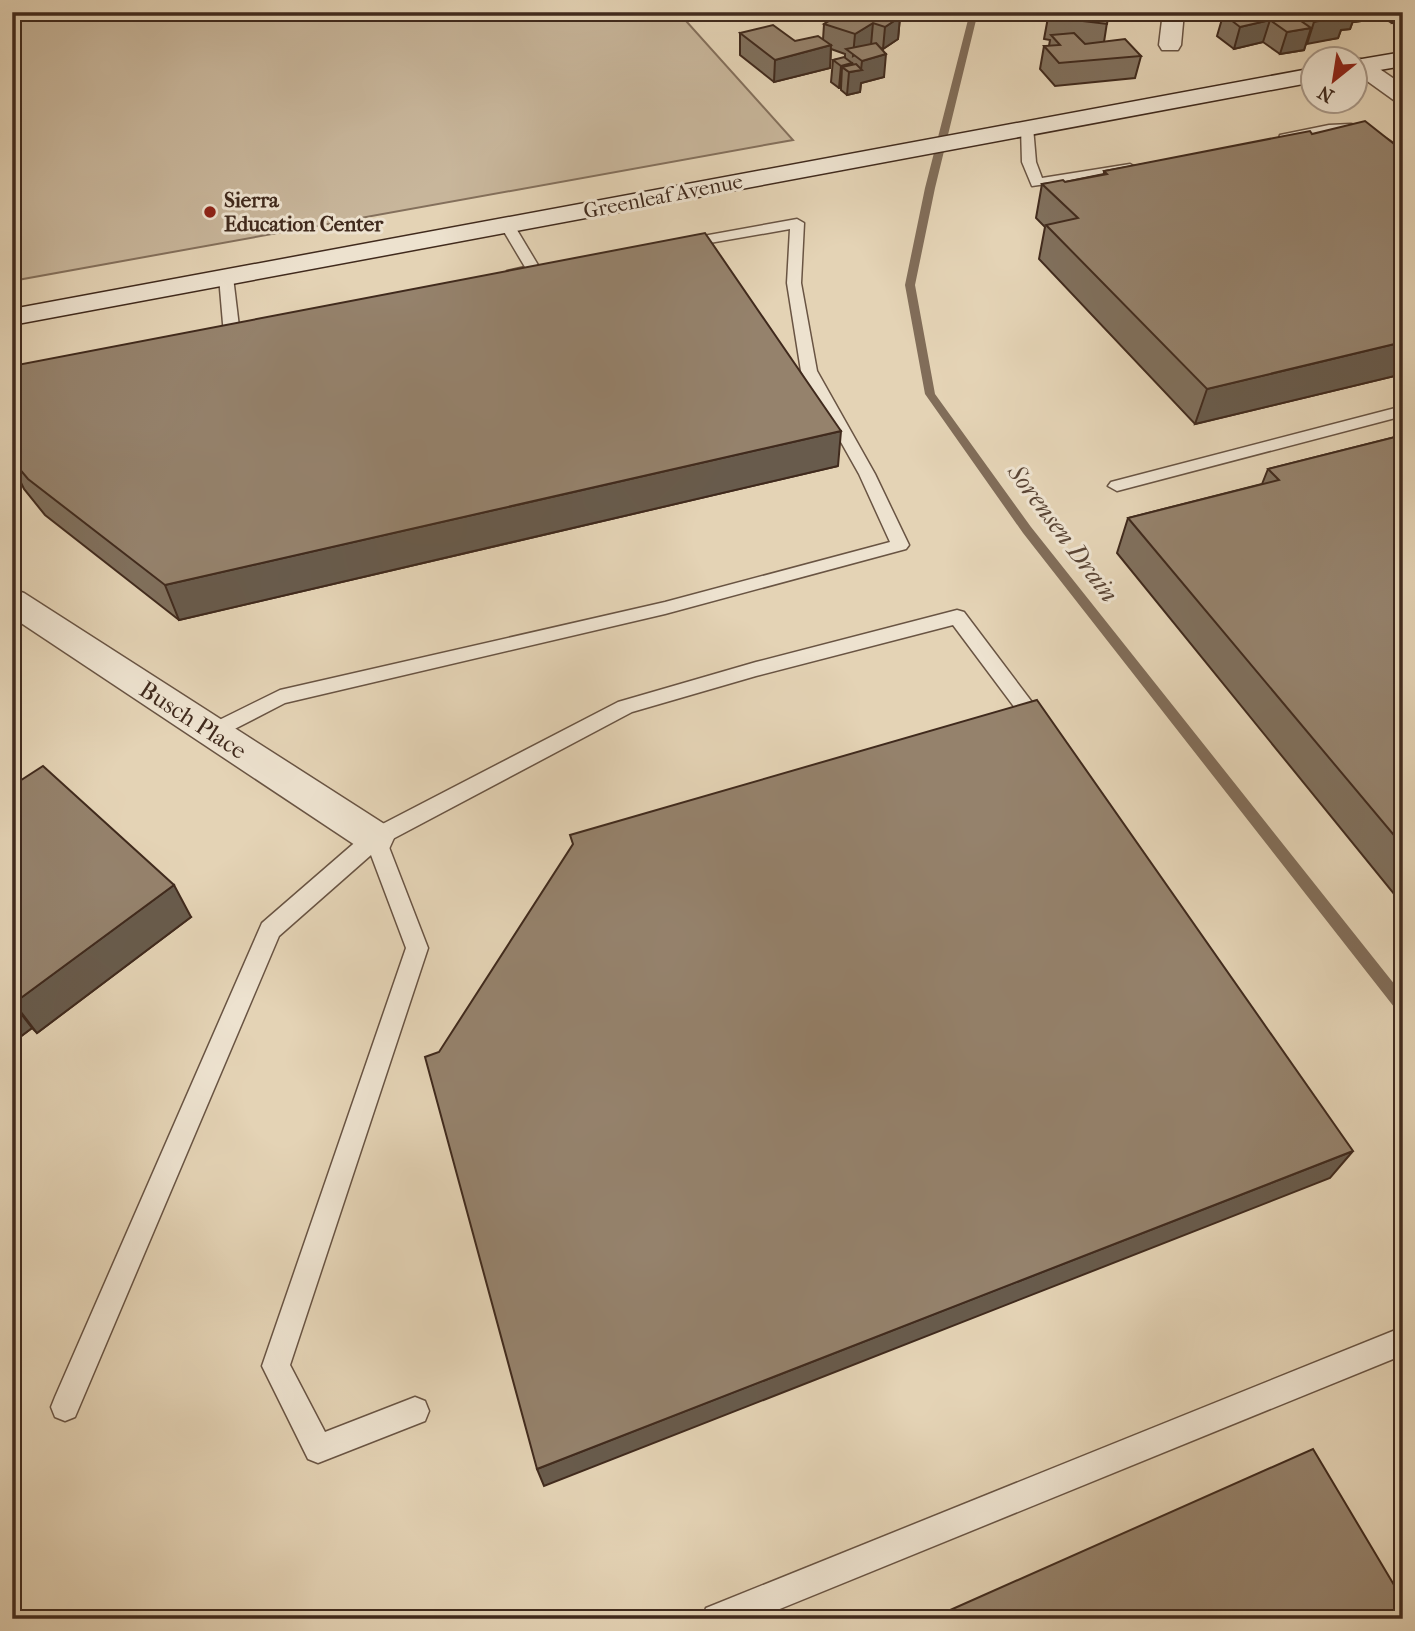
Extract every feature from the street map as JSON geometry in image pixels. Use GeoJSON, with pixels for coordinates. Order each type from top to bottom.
{"type":"FeatureCollection","features":[{"type":"Feature","properties":{"kind":"main road"},"geometry":{"type":"LineString","coordinates":[[1170,45],[1174,12]]}},
{"type":"Feature","properties":{"kind":"main road"},"geometry":{"type":"LineString","coordinates":[[1370,65],[1403,59]]}},
{"type":"Feature","properties":{"kind":"main road"},"geometry":{"type":"LineString","coordinates":[[1370,75],[1403,96]]}},
{"type":"Feature","properties":{"kind":"main road","name":"Greenleaf Avenue"},"geometry":{"type":"LineString","coordinates":[[12,317],[1300,78]]}},
{"type":"Feature","properties":{"kind":"main road","name":"Busch Place"},"geometry":{"type":"LineString","coordinates":[[12,601],[375,838]]}},
{"type":"Feature","properties":{"kind":"lane"},"geometry":{"type":"LineString","coordinates":[[1275,140],[1338,127],[1356,129],[1369,132],[1403,156]]}},
{"type":"Feature","properties":{"kind":"lane"},"geometry":{"type":"LineString","coordinates":[[1018,129],[1037,183],[1144,165]]}},
{"type":"Feature","properties":{"kind":"lane"},"geometry":{"type":"LineString","coordinates":[[212,732],[280,697],[665,608],[900,545],[867,474],[809,370],[794,283],[797,223],[666,246]]}},
{"type":"Feature","properties":{"kind":"lane"},"geometry":{"type":"LineString","coordinates":[[495,278],[541,268],[507,225]]}},
{"type":"Feature","properties":{"kind":"lane"},"geometry":{"type":"LineString","coordinates":[[213,339],[238,333],[226,277]]}},
{"type":"Feature","properties":{"kind":"lane"},"geometry":{"type":"LineString","coordinates":[[1117,486],[1403,411]]}},
{"type":"Feature","properties":{"kind":"lane"},"geometry":{"type":"LineString","coordinates":[[65,1407],[270,930],[375,838],[625,707],[756,669],[957,617],[1052,746]]}},
{"type":"Feature","properties":{"kind":"lane"},"geometry":{"type":"LineString","coordinates":[[375,838],[416,948],[276,1366],[318,1449],[415,1411]]}},
{"type":"Feature","properties":{"kind":"lane"},"geometry":{"type":"LineString","coordinates":[[717,1619],[1403,1341]]}},
{"type":"Feature","properties":{"kind":"shaded area","name":"Sierra Education Center"},"geometry":{"type":"Polygon","coordinates":[[[12,12],[678,12],[793,140],[12,281],[12,12]]]}},
{"type":"Feature","properties":{"kind":"building"},"geometry":{"type":"Polygon","coordinates":[[[844,12],[886,12],[900,17],[885,27],[873,23],[855,34],[824,24],[844,12]]]}},
{"type":"Feature","properties":{"kind":"building"},"geometry":{"type":"Polygon","coordinates":[[[1049,12],[1109,12],[1107,24],[1048,17],[1049,12]]]}},
{"type":"Feature","properties":{"kind":"building"},"geometry":{"type":"Polygon","coordinates":[[[1288,12],[1311,28],[1287,32],[1270,20],[1240,27],[1223,14],[1288,12]]]}},
{"type":"Feature","properties":{"kind":"building"},"geometry":{"type":"Polygon","coordinates":[[[1300,12],[1340,12],[1346,16],[1314,22],[1300,12]]]}},
{"type":"Feature","properties":{"kind":"building"},"geometry":{"type":"Polygon","coordinates":[[[773,25],[795,41],[818,36],[831,45],[775,60],[740,33],[773,25]]]}},
{"type":"Feature","properties":{"kind":"building"},"geometry":{"type":"Polygon","coordinates":[[[1074,33],[1085,44],[1125,39],[1141,56],[1059,63],[1044,46],[1060,45],[1051,35],[1074,33]]]}},
{"type":"Feature","properties":{"kind":"building"},"geometry":{"type":"Polygon","coordinates":[[[876,43],[886,54],[862,61],[846,49],[876,43]]]}},
{"type":"Feature","properties":{"kind":"building"},"geometry":{"type":"Polygon","coordinates":[[[844,57],[852,63],[841,66],[833,60],[844,57]]]}},
{"type":"Feature","properties":{"kind":"building"},"geometry":{"type":"Polygon","coordinates":[[[856,64],[862,70],[849,72],[842,67],[856,64]]]}},
{"type":"Feature","properties":{"kind":"building"},"geometry":{"type":"Polygon","coordinates":[[[1365,121],[1403,151],[1403,342],[1207,389],[1046,225],[1078,218],[1042,184],[1107,174],[1104,171],[1310,131],[1312,134],[1365,121]]]}},
{"type":"Feature","properties":{"kind":"building"},"geometry":{"type":"Polygon","coordinates":[[[705,233],[841,431],[165,585],[28,479],[12,460],[12,366],[705,233]]]}},
{"type":"Feature","properties":{"kind":"building"},"geometry":{"type":"Polygon","coordinates":[[[1403,435],[1403,846],[1128,518],[1279,480],[1268,469],[1403,435]]]}},
{"type":"Feature","properties":{"kind":"building"},"geometry":{"type":"Polygon","coordinates":[[[1037,700],[1353,1151],[537,1469],[425,1057],[439,1052],[573,844],[570,835],[1037,700]]]}},
{"type":"Feature","properties":{"kind":"building"},"geometry":{"type":"Polygon","coordinates":[[[43,766],[174,885],[14,1003],[12,786],[43,766]]]}},
{"type":"Feature","properties":{"kind":"building"},"geometry":{"type":"Polygon","coordinates":[[[1313,1449],[1403,1600],[1403,1619],[930,1619],[1313,1449]]]}},
{"type":"Feature","properties":{"kind":"waterway","name":"Sorensen Drain"},"geometry":{"type":"LineString","coordinates":[[974,12],[930,188],[910,285],[930,394],[1027,530],[1403,1007]]}},
{"type":"Feature","properties":{"kind":"place","name":"Sierra Education Center"},"geometry":{"type":"Point","coordinates":[210,212]}}]}
